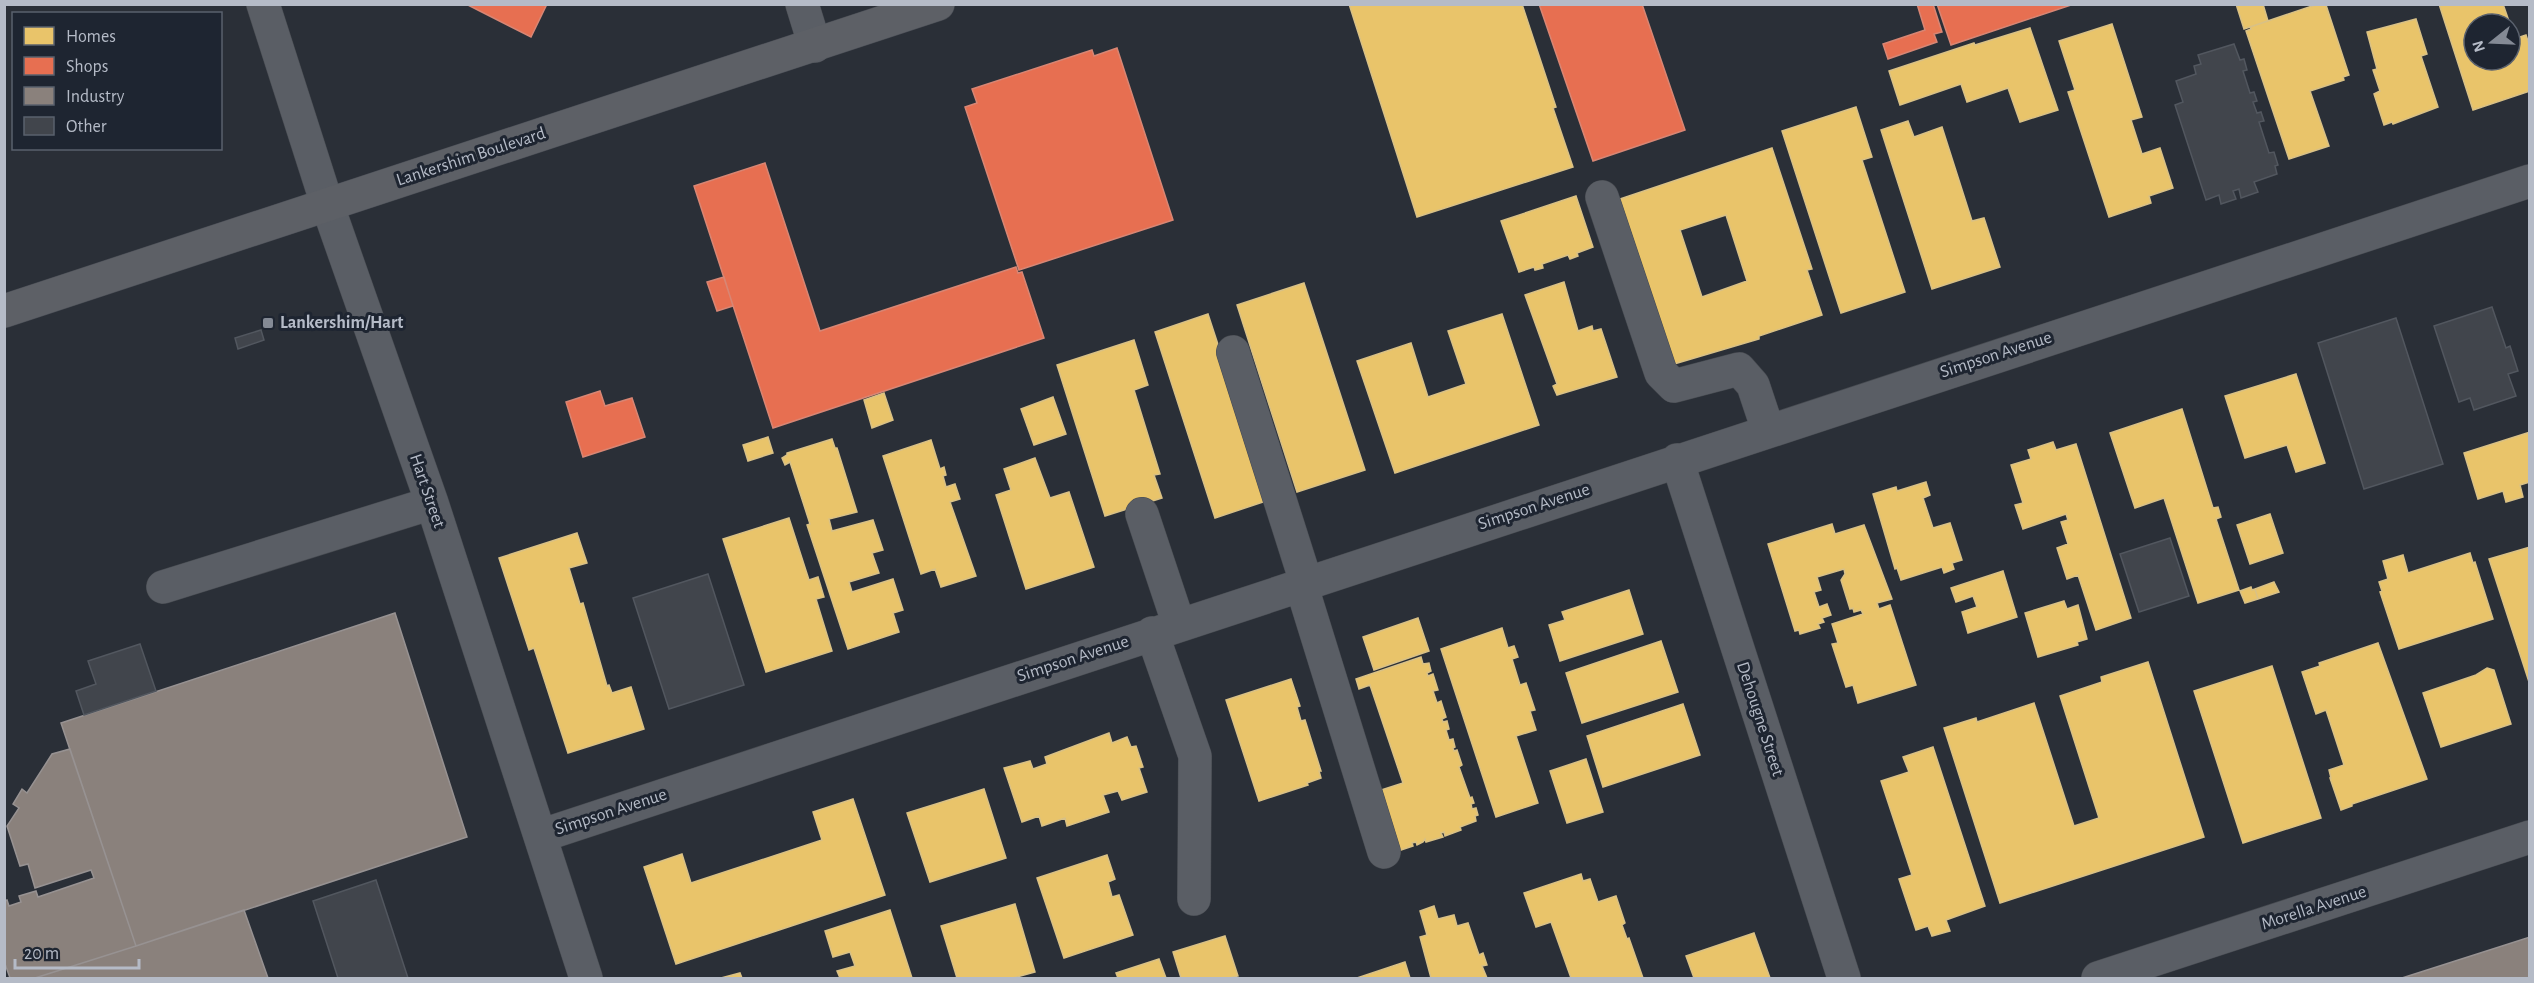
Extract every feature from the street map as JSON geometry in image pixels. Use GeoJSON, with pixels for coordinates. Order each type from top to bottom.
{"type":"FeatureCollection","features":[{"type":"Feature","properties":{"kind":"main road","name":"Lankershim Boulevard"},"geometry":{"type":"LineString","coordinates":[[4,310],[938,4]]}},
{"type":"Feature","properties":{"kind":"street","name":"Hart Street"},"geometry":{"type":"LineString","coordinates":[[263,4],[327,204],[432,502],[586,978]]}},
{"type":"Feature","properties":{"kind":"street"},"geometry":{"type":"LineString","coordinates":[[802,4],[815,46]]}},
{"type":"Feature","properties":{"kind":"street","name":"Simpson Avenue"},"geometry":{"type":"LineString","coordinates":[[540,836],[2529,181]]}},
{"type":"Feature","properties":{"kind":"street"},"geometry":{"type":"LineString","coordinates":[[1602,196],[1661,373],[1674,386],[1739,369],[1753,385],[1768,430]]}},
{"type":"Feature","properties":{"kind":"street"},"geometry":{"type":"LineString","coordinates":[[1233,352],[1384,852]]}},
{"type":"Feature","properties":{"kind":"street","name":"Dehougne Street"},"geometry":{"type":"LineString","coordinates":[[1677,460],[1844,978]]}},
{"type":"Feature","properties":{"kind":"street"},"geometry":{"type":"LineString","coordinates":[[163,587],[432,502]]}},
{"type":"Feature","properties":{"kind":"street"},"geometry":{"type":"LineString","coordinates":[[1142,514],[1165,629],[1195,756],[1194,899]]}},
{"type":"Feature","properties":{"kind":"street","name":"Morella Avenue"},"geometry":{"type":"LineString","coordinates":[[2098,978],[2529,837]]}},
{"type":"Feature","properties":{"kind":"building: Homes"},"geometry":{"type":"Polygon","coordinates":[[[1349,4],[1522,4],[1573,167],[1417,217],[1349,4]]]}},
{"type":"Feature","properties":{"kind":"building: Homes"},"geometry":{"type":"Polygon","coordinates":[[[2236,4],[2263,4],[2268,21],[2244,29],[2236,4]]]}},
{"type":"Feature","properties":{"kind":"building: Homes"},"geometry":{"type":"Polygon","coordinates":[[[2318,4],[2326,5],[2349,75],[2343,77],[2344,80],[2310,91],[2329,146],[2289,159],[2246,31],[2251,29],[2250,27],[2318,4]]]}},
{"type":"Feature","properties":{"kind":"building: Homes"},"geometry":{"type":"Polygon","coordinates":[[[2439,4],[2503,4],[2506,12],[2462,12],[2462,72],[2522,72],[2522,36],[2526,35],[2530,47],[2530,91],[2473,110],[2439,4]]]}},
{"type":"Feature","properties":{"kind":"building: Homes"},"geometry":{"type":"Polygon","coordinates":[[[2416,19],[2427,54],[2421,56],[2438,107],[2393,124],[2392,122],[2384,125],[2374,94],[2380,91],[2373,70],[2377,69],[2367,32],[2416,19]]]}},
{"type":"Feature","properties":{"kind":"building: Homes"},"geometry":{"type":"Polygon","coordinates":[[[2112,24],[2142,117],[2131,120],[2142,154],[2160,148],[2173,188],[2149,196],[2151,203],[2109,217],[2068,92],[2075,90],[2059,41],[2112,24]]]}},
{"type":"Feature","properties":{"kind":"building: Homes"},"geometry":{"type":"Polygon","coordinates":[[[2030,28],[2058,110],[2020,122],[2008,88],[1967,102],[1961,84],[1900,105],[1889,71],[1974,43],[1975,45],[2030,28]]]}},
{"type":"Feature","properties":{"kind":"building: Homes"},"geometry":{"type":"Polygon","coordinates":[[[1856,107],[1872,157],[1862,160],[1905,292],[1841,313],[1782,131],[1856,107]]]}},
{"type":"Feature","properties":{"kind":"building: Homes"},"geometry":{"type":"Polygon","coordinates":[[[1908,121],[1914,137],[1942,127],[1972,221],[1984,218],[2000,267],[1932,289],[1881,130],[1908,121]]]}},
{"type":"Feature","properties":{"kind":"building: Homes"},"geometry":{"type":"Polygon","coordinates":[[[1772,148],[1812,269],[1807,270],[1822,315],[1759,336],[1759,339],[1674,364],[1617,200],[1772,148]],[[1726,215],[1680,230],[1702,297],[1747,281],[1726,215]]]}},
{"type":"Feature","properties":{"kind":"building: Homes"},"geometry":{"type":"Polygon","coordinates":[[[1576,196],[1593,247],[1577,253],[1578,256],[1570,259],[1568,255],[1542,264],[1543,268],[1535,270],[1534,267],[1519,272],[1501,221],[1576,196]]]}},
{"type":"Feature","properties":{"kind":"building: Homes"},"geometry":{"type":"Polygon","coordinates":[[[1564,282],[1578,331],[1592,326],[1593,331],[1601,329],[1617,377],[1557,395],[1553,386],[1557,384],[1525,295],[1564,282]]]}},
{"type":"Feature","properties":{"kind":"building: Homes"},"geometry":{"type":"Polygon","coordinates":[[[1304,283],[1365,470],[1297,492],[1237,305],[1304,283]]]}},
{"type":"Feature","properties":{"kind":"building: Homes"},"geometry":{"type":"Polygon","coordinates":[[[1208,314],[1269,500],[1215,518],[1155,332],[1208,314]]]}},
{"type":"Feature","properties":{"kind":"building: Homes"},"geometry":{"type":"Polygon","coordinates":[[[1502,314],[1539,425],[1395,473],[1357,361],[1411,343],[1428,397],[1466,384],[1448,331],[1502,314]]]}},
{"type":"Feature","properties":{"kind":"building: Homes"},"geometry":{"type":"Polygon","coordinates":[[[1134,340],[1148,385],[1134,390],[1160,474],[1154,475],[1162,498],[1105,516],[1057,365],[1134,340]]]}},
{"type":"Feature","properties":{"kind":"building: Homes"},"geometry":{"type":"Polygon","coordinates":[[[2296,374],[2325,463],[2296,472],[2287,445],[2245,458],[2225,396],[2296,374]]]}},
{"type":"Feature","properties":{"kind":"building: Homes"},"geometry":{"type":"Polygon","coordinates":[[[884,393],[893,420],[872,428],[864,400],[884,393]]]}},
{"type":"Feature","properties":{"kind":"building: Homes"},"geometry":{"type":"Polygon","coordinates":[[[1053,397],[1066,434],[1034,445],[1021,409],[1053,397]]]}},
{"type":"Feature","properties":{"kind":"building: Homes"},"geometry":{"type":"Polygon","coordinates":[[[2182,409],[2213,508],[2218,507],[2221,517],[2216,519],[2239,590],[2198,603],[2164,498],[2135,508],[2110,433],[2182,409]]]}},
{"type":"Feature","properties":{"kind":"building: Homes"},"geometry":{"type":"Polygon","coordinates":[[[2530,432],[2530,482],[2520,485],[2523,497],[2506,502],[2503,491],[2478,499],[2464,453],[2530,432]]]}},
{"type":"Feature","properties":{"kind":"building: Homes"},"geometry":{"type":"Polygon","coordinates":[[[768,437],[773,453],[748,461],[743,445],[768,437]]]}},
{"type":"Feature","properties":{"kind":"building: Homes"},"geometry":{"type":"Polygon","coordinates":[[[832,439],[837,448],[857,512],[829,519],[832,531],[873,520],[883,550],[872,553],[879,573],[849,582],[852,592],[893,579],[903,610],[893,613],[899,632],[848,649],[807,525],[810,524],[790,462],[785,465],[782,458],[787,453],[832,439]]]}},
{"type":"Feature","properties":{"kind":"building: Homes"},"geometry":{"type":"Polygon","coordinates":[[[931,440],[940,469],[944,467],[946,475],[943,476],[946,487],[955,484],[960,499],[950,502],[976,576],[941,587],[935,569],[921,574],[883,456],[931,440]]]}},
{"type":"Feature","properties":{"kind":"building: Homes"},"geometry":{"type":"Polygon","coordinates":[[[2053,442],[2056,450],[2076,444],[2131,618],[2096,630],[2078,575],[2067,579],[2057,548],[2068,544],[2061,522],[2068,520],[2066,514],[2023,529],[2015,505],[2023,503],[2011,465],[2031,459],[2028,450],[2053,442]]]}},
{"type":"Feature","properties":{"kind":"building: Homes"},"geometry":{"type":"Polygon","coordinates":[[[1035,458],[1050,498],[1069,492],[1094,567],[1026,589],[996,495],[1011,490],[1004,469],[1035,458]]]}},
{"type":"Feature","properties":{"kind":"building: Homes"},"geometry":{"type":"Polygon","coordinates":[[[1926,482],[1930,495],[1923,498],[1933,528],[1950,523],[1962,560],[1952,563],[1954,569],[1944,573],[1942,567],[1901,580],[1897,568],[1895,569],[1873,494],[1896,487],[1897,491],[1926,482]]]}},
{"type":"Feature","properties":{"kind":"building: Homes"},"geometry":{"type":"Polygon","coordinates":[[[2270,514],[2283,553],[2250,564],[2237,525],[2270,514]]]}},
{"type":"Feature","properties":{"kind":"building: Homes"},"geometry":{"type":"Polygon","coordinates":[[[789,518],[809,580],[818,577],[824,597],[816,599],[832,651],[766,672],[723,539],[789,518]]]}},
{"type":"Feature","properties":{"kind":"building: Homes"},"geometry":{"type":"Polygon","coordinates":[[[1832,524],[1835,534],[1864,525],[1892,599],[1877,603],[1879,609],[1890,605],[1916,685],[1858,703],[1853,685],[1846,687],[1832,644],[1838,643],[1832,624],[1863,614],[1861,610],[1854,612],[1853,608],[1850,609],[1841,580],[1845,574],[1844,569],[1817,577],[1821,590],[1814,592],[1819,607],[1827,604],[1831,615],[1822,618],[1824,622],[1818,624],[1820,628],[1800,634],[1799,630],[1795,631],[1768,544],[1832,524]]]}},
{"type":"Feature","properties":{"kind":"building: Homes"},"geometry":{"type":"Polygon","coordinates":[[[577,533],[587,563],[569,568],[580,604],[583,603],[607,686],[609,685],[612,693],[631,687],[644,729],[568,753],[534,648],[529,650],[499,558],[577,533]]]}},
{"type":"Feature","properties":{"kind":"building: Homes"},"geometry":{"type":"Polygon","coordinates":[[[2530,547],[2530,685],[2489,559],[2530,547]]]}},
{"type":"Feature","properties":{"kind":"building: Homes"},"geometry":{"type":"Polygon","coordinates":[[[2470,553],[2493,619],[2399,649],[2380,592],[2382,591],[2379,582],[2388,579],[2383,561],[2403,555],[2408,573],[2470,553]]]}},
{"type":"Feature","properties":{"kind":"building: Homes"},"geometry":{"type":"Polygon","coordinates":[[[2003,571],[2017,617],[1968,633],[1962,612],[1977,607],[1973,596],[1956,602],[1951,588],[2003,571]]]}},
{"type":"Feature","properties":{"kind":"building: Homes"},"geometry":{"type":"Polygon","coordinates":[[[2274,582],[2279,592],[2258,599],[2255,589],[2274,582]]]}},
{"type":"Feature","properties":{"kind":"building: Homes"},"geometry":{"type":"Polygon","coordinates":[[[2251,587],[2252,590],[2255,589],[2258,599],[2245,603],[2240,591],[2251,587]]]}},
{"type":"Feature","properties":{"kind":"building: Homes"},"geometry":{"type":"Polygon","coordinates":[[[1629,590],[1643,634],[1560,661],[1549,625],[1565,620],[1562,612],[1629,590]]]}},
{"type":"Feature","properties":{"kind":"building: Homes"},"geometry":{"type":"Polygon","coordinates":[[[2064,601],[2067,609],[2078,605],[2087,639],[2077,642],[2078,645],[2038,657],[2025,613],[2064,601]]]}},
{"type":"Feature","properties":{"kind":"building: Homes"},"geometry":{"type":"Polygon","coordinates":[[[1418,618],[1429,651],[1374,670],[1363,637],[1418,618]]]}},
{"type":"Feature","properties":{"kind":"building: Homes"},"geometry":{"type":"Polygon","coordinates":[[[1502,628],[1508,648],[1514,646],[1518,657],[1512,659],[1520,685],[1526,683],[1535,710],[1530,711],[1536,730],[1516,736],[1538,803],[1496,817],[1441,649],[1502,628]]]}},
{"type":"Feature","properties":{"kind":"building: Homes"},"geometry":{"type":"Polygon","coordinates":[[[1661,641],[1678,692],[1582,723],[1566,673],[1661,641]]]}},
{"type":"Feature","properties":{"kind":"building: Homes"},"geometry":{"type":"Polygon","coordinates":[[[2378,643],[2427,779],[2352,804],[2341,810],[2329,770],[2344,765],[2326,710],[2316,714],[2302,672],[2320,666],[2319,663],[2378,643]]]}},
{"type":"Feature","properties":{"kind":"building: Homes"},"geometry":{"type":"Polygon","coordinates":[[[1421,657],[1423,664],[1429,663],[1431,671],[1427,673],[1428,676],[1433,674],[1438,690],[1433,691],[1437,703],[1441,701],[1446,717],[1442,719],[1443,722],[1447,721],[1449,729],[1446,730],[1449,740],[1453,739],[1454,751],[1457,750],[1462,765],[1459,767],[1474,803],[1471,804],[1472,809],[1476,808],[1478,815],[1475,816],[1476,821],[1460,827],[1461,830],[1445,836],[1444,832],[1441,833],[1443,837],[1426,842],[1425,839],[1417,845],[1416,842],[1412,843],[1413,846],[1398,851],[1375,792],[1403,783],[1370,685],[1359,689],[1356,679],[1421,657]]]}},
{"type":"Feature","properties":{"kind":"building: Homes"},"geometry":{"type":"Polygon","coordinates":[[[2148,662],[2204,837],[2000,903],[1944,728],[1976,718],[1977,722],[2034,703],[2074,826],[2099,818],[2060,696],[2102,682],[2101,677],[2148,662]]]}},
{"type":"Feature","properties":{"kind":"building: Homes"},"geometry":{"type":"Polygon","coordinates":[[[2272,666],[2321,818],[2243,843],[2194,691],[2272,666]]]}},
{"type":"Feature","properties":{"kind":"building: Homes"},"geometry":{"type":"Polygon","coordinates":[[[2487,668],[2494,670],[2511,724],[2441,747],[2423,693],[2476,675],[2487,668]]]}},
{"type":"Feature","properties":{"kind":"building: Homes"},"geometry":{"type":"Polygon","coordinates":[[[1291,679],[1300,706],[1297,707],[1301,721],[1305,720],[1321,771],[1319,771],[1321,778],[1307,783],[1308,785],[1259,801],[1226,700],[1291,679]]]}},
{"type":"Feature","properties":{"kind":"building: Homes"},"geometry":{"type":"Polygon","coordinates":[[[1683,704],[1700,755],[1603,787],[1587,736],[1683,704]]]}},
{"type":"Feature","properties":{"kind":"building: Homes"},"geometry":{"type":"Polygon","coordinates":[[[1109,733],[1112,743],[1127,737],[1131,747],[1136,746],[1143,767],[1139,768],[1147,792],[1122,800],[1118,791],[1103,795],[1109,812],[1067,826],[1065,818],[1042,826],[1039,816],[1022,822],[1004,768],[1030,761],[1033,769],[1047,764],[1045,757],[1109,733]]]}},
{"type":"Feature","properties":{"kind":"building: Homes"},"geometry":{"type":"Polygon","coordinates":[[[1933,747],[1985,906],[1946,920],[1950,931],[1932,936],[1928,926],[1916,930],[1899,879],[1912,875],[1881,781],[1909,772],[1903,757],[1933,747]]]}},
{"type":"Feature","properties":{"kind":"building: Homes"},"geometry":{"type":"Polygon","coordinates":[[[1586,759],[1603,812],[1567,823],[1550,771],[1586,759]]]}},
{"type":"Feature","properties":{"kind":"building: Homes"},"geometry":{"type":"Polygon","coordinates":[[[984,789],[1006,858],[930,882],[907,813],[984,789]]]}},
{"type":"Feature","properties":{"kind":"building: Homes"},"geometry":{"type":"Polygon","coordinates":[[[853,799],[885,895],[676,964],[644,867],[682,854],[691,883],[822,840],[813,812],[853,799]]]}},
{"type":"Feature","properties":{"kind":"building: Homes"},"geometry":{"type":"Polygon","coordinates":[[[1107,855],[1115,879],[1108,882],[1112,897],[1119,895],[1133,935],[1064,958],[1037,878],[1107,855]]]}},
{"type":"Feature","properties":{"kind":"building: Homes"},"geometry":{"type":"Polygon","coordinates":[[[1581,874],[1583,881],[1590,879],[1598,902],[1616,896],[1625,923],[1622,925],[1643,978],[1571,978],[1551,922],[1536,927],[1524,893],[1581,874]]]}},
{"type":"Feature","properties":{"kind":"building: Homes"},"geometry":{"type":"Polygon","coordinates":[[[1015,904],[1035,972],[1013,978],[957,978],[941,926],[1015,904]]]}},
{"type":"Feature","properties":{"kind":"building: Homes"},"geometry":{"type":"Polygon","coordinates":[[[1434,906],[1438,919],[1454,915],[1457,926],[1468,923],[1479,955],[1483,953],[1487,965],[1482,966],[1487,978],[1431,978],[1420,937],[1427,935],[1420,911],[1434,906]]]}},
{"type":"Feature","properties":{"kind":"building: Homes"},"geometry":{"type":"Polygon","coordinates":[[[890,910],[912,978],[840,978],[837,971],[855,966],[850,952],[833,957],[825,931],[890,910]]]}},
{"type":"Feature","properties":{"kind":"building: Homes"},"geometry":{"type":"Polygon","coordinates":[[[1754,933],[1770,978],[1694,978],[1686,956],[1754,933]]]}},
{"type":"Feature","properties":{"kind":"building: Homes"},"geometry":{"type":"Polygon","coordinates":[[[1225,936],[1238,976],[1181,978],[1173,952],[1225,936]]]}},
{"type":"Feature","properties":{"kind":"building: Homes"},"geometry":{"type":"Polygon","coordinates":[[[1159,959],[1166,978],[1118,978],[1116,973],[1159,959]]]}},
{"type":"Feature","properties":{"kind":"building: Homes"},"geometry":{"type":"Polygon","coordinates":[[[1405,962],[1410,978],[1357,978],[1405,962]]]}},
{"type":"Feature","properties":{"kind":"building: Homes"},"geometry":{"type":"Polygon","coordinates":[[[740,973],[742,978],[721,978],[740,973]]]}},
{"type":"Feature","properties":{"kind":"building: Shops"},"geometry":{"type":"Polygon","coordinates":[[[466,4],[547,4],[531,37],[466,4]]]}},
{"type":"Feature","properties":{"kind":"building: Shops"},"geometry":{"type":"Polygon","coordinates":[[[1539,4],[1642,4],[1685,130],[1593,161],[1539,4]]]}},
{"type":"Feature","properties":{"kind":"building: Shops"},"geometry":{"type":"Polygon","coordinates":[[[1917,4],[1933,4],[1942,32],[1934,34],[1937,42],[1888,59],[1883,44],[1925,30],[1917,4]]]}},
{"type":"Feature","properties":{"kind":"building: Shops"},"geometry":{"type":"Polygon","coordinates":[[[1937,4],[2074,4],[1951,45],[1937,4]]]}},
{"type":"Feature","properties":{"kind":"building: Shops"},"geometry":{"type":"Polygon","coordinates":[[[1117,48],[1173,220],[1019,270],[965,107],[977,103],[972,89],[1092,50],[1094,56],[1117,48]]]}},
{"type":"Feature","properties":{"kind":"building: Shops"},"geometry":{"type":"Polygon","coordinates":[[[765,163],[820,331],[1016,267],[1018,273],[1022,272],[1044,338],[773,428],[694,186],[765,163]]]}},
{"type":"Feature","properties":{"kind":"building: Shops"},"geometry":{"type":"Polygon","coordinates":[[[724,277],[733,306],[717,311],[707,282],[724,277]]]}},
{"type":"Feature","properties":{"kind":"building: Shops"},"geometry":{"type":"Polygon","coordinates":[[[600,391],[605,406],[632,398],[645,437],[583,457],[566,402],[600,391]]]}},
{"type":"Feature","properties":{"kind":"building: Industry"},"geometry":{"type":"Polygon","coordinates":[[[395,613],[467,837],[136,946],[61,723],[395,613]]]}},
{"type":"Feature","properties":{"kind":"building: Industry"},"geometry":{"type":"Polygon","coordinates":[[[70,749],[136,946],[35,978],[10,978],[4,961],[4,901],[7,900],[9,906],[21,902],[19,896],[36,891],[38,897],[94,878],[91,870],[35,888],[28,864],[20,866],[7,826],[19,808],[13,804],[22,789],[27,793],[52,754],[70,749]]]}},
{"type":"Feature","properties":{"kind":"building: Industry"},"geometry":{"type":"Polygon","coordinates":[[[244,910],[268,978],[35,978],[136,946],[244,910]]]}},
{"type":"Feature","properties":{"kind":"building: Industry"},"geometry":{"type":"Polygon","coordinates":[[[2530,937],[2530,978],[2402,978],[2530,937]]]}},
{"type":"Feature","properties":{"kind":"building: Other"},"geometry":{"type":"Polygon","coordinates":[[[2234,44],[2240,60],[2244,59],[2247,70],[2243,71],[2250,93],[2254,92],[2257,101],[2253,102],[2257,113],[2261,112],[2264,121],[2259,122],[2269,153],[2274,152],[2278,165],[2275,166],[2277,174],[2254,182],[2258,192],[2241,198],[2239,189],[2233,191],[2236,199],[2221,204],[2219,195],[2206,200],[2175,105],[2183,102],[2176,81],[2196,74],[2194,66],[2201,64],[2198,55],[2234,44]]]}},
{"type":"Feature","properties":{"kind":"building: Other"},"geometry":{"type":"Polygon","coordinates":[[[2492,307],[2506,348],[2510,346],[2518,371],[2508,374],[2516,396],[2474,410],[2470,398],[2459,402],[2434,326],[2492,307]]]}},
{"type":"Feature","properties":{"kind":"building: Other"},"geometry":{"type":"Polygon","coordinates":[[[2396,318],[2443,464],[2364,489],[2318,343],[2396,318]]]}},
{"type":"Feature","properties":{"kind":"building: Other"},"geometry":{"type":"Polygon","coordinates":[[[261,330],[264,340],[238,349],[235,338],[261,330]]]}},
{"type":"Feature","properties":{"kind":"building: Other"},"geometry":{"type":"Polygon","coordinates":[[[2170,538],[2189,596],[2139,612],[2120,554],[2170,538]]]}},
{"type":"Feature","properties":{"kind":"building: Other"},"geometry":{"type":"Polygon","coordinates":[[[708,574],[744,685],[669,709],[633,598],[708,574]]]}},
{"type":"Feature","properties":{"kind":"building: Other"},"geometry":{"type":"Polygon","coordinates":[[[140,644],[156,691],[84,715],[76,691],[96,684],[88,661],[140,644]]]}},
{"type":"Feature","properties":{"kind":"building: Other"},"geometry":{"type":"Polygon","coordinates":[[[376,880],[408,978],[338,978],[313,901],[376,880]]]}},
{"type":"Feature","properties":{"kind":"place","name":"Lankershim/Hart"},"geometry":{"type":"Point","coordinates":[268,323]}}]}
